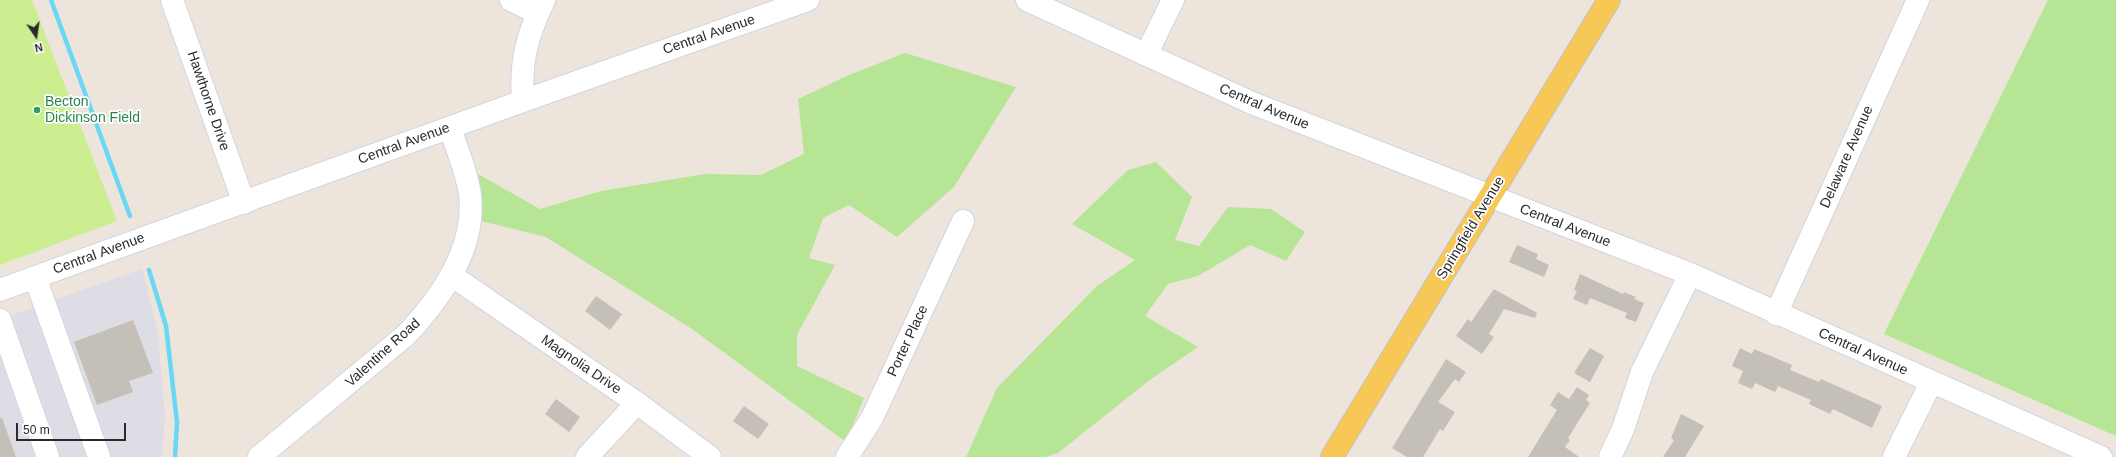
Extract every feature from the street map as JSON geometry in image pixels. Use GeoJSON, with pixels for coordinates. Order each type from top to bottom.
{"type":"FeatureCollection","features":[{"type":"Feature","properties":{"kind":"main road","name":"Springfield Avenue"},"geometry":{"type":"LineString","coordinates":[[1332,457],[1609,0]]}},
{"type":"Feature","properties":{"kind":"street","name":"Hawthorne Drive"},"geometry":{"type":"LineString","coordinates":[[172,0],[244,203]]}},
{"type":"Feature","properties":{"kind":"street"},"geometry":{"type":"LineString","coordinates":[[511,0],[540,7],[527,40],[523,56],[523,101]]}},
{"type":"Feature","properties":{"kind":"street","name":"Central Avenue"},"geometry":{"type":"LineString","coordinates":[[0,290],[523,101],[808,0]]}},
{"type":"Feature","properties":{"kind":"street","name":"Central Avenue"},"geometry":{"type":"LineString","coordinates":[[1027,0],[1252,103],[1399,162],[1490,195],[1690,274],[1776,314],[2101,457]]}},
{"type":"Feature","properties":{"kind":"street"},"geometry":{"type":"LineString","coordinates":[[1146,55],[1173,0]]}},
{"type":"Feature","properties":{"kind":"street","name":"Delaware Avenue"},"geometry":{"type":"LineString","coordinates":[[1776,314],[1918,0]]}},
{"type":"Feature","properties":{"kind":"street","name":"Valentine Road"},"geometry":{"type":"LineString","coordinates":[[260,457],[406,335],[436,300],[451,275],[464,243],[471,212],[470,194],[465,171],[450,128]]}},
{"type":"Feature","properties":{"kind":"street","name":"Porter Place"},"geometry":{"type":"LineString","coordinates":[[847,457],[872,418],[963,221]]}},
{"type":"Feature","properties":{"kind":"street"},"geometry":{"type":"LineString","coordinates":[[1610,457],[1623,429],[1642,372],[1690,274]]}},
{"type":"Feature","properties":{"kind":"street","name":"Magnolia Drive"},"geometry":{"type":"LineString","coordinates":[[451,275],[637,403],[710,457]]}},
{"type":"Feature","properties":{"kind":"street"},"geometry":{"type":"LineString","coordinates":[[35,277],[99,457]]}},
{"type":"Feature","properties":{"kind":"street"},"geometry":{"type":"LineString","coordinates":[[2,332],[48,457]]}},
{"type":"Feature","properties":{"kind":"street"},"geometry":{"type":"LineString","coordinates":[[1894,457],[1931,382]]}},
{"type":"Feature","properties":{"kind":"street"},"geometry":{"type":"LineString","coordinates":[[587,457],[637,403]]}},
{"type":"Feature","properties":{"kind":"shaded area"},"geometry":{"type":"Polygon","coordinates":[[[142,269],[158,334],[165,417],[162,457],[0,457],[0,319],[142,269]]]}},
{"type":"Feature","properties":{"kind":"green space","name":"Becton Dickinson Field"},"geometry":{"type":"Polygon","coordinates":[[[0,0],[32,0],[117,221],[0,265],[0,0]]]}},
{"type":"Feature","properties":{"kind":"green space"},"geometry":{"type":"Polygon","coordinates":[[[2048,0],[2116,0],[2116,436],[1884,334],[2048,0]]]}},
{"type":"Feature","properties":{"kind":"green space"},"geometry":{"type":"Polygon","coordinates":[[[905,53],[1016,87],[954,187],[897,237],[849,205],[823,218],[809,258],[835,265],[797,335],[797,366],[864,398],[846,442],[692,329],[546,237],[481,221],[478,174],[540,209],[601,191],[705,174],[761,175],[804,154],[798,99],[849,75],[905,53]]]}},
{"type":"Feature","properties":{"kind":"green space"},"geometry":{"type":"Polygon","coordinates":[[[1156,162],[1192,197],[1175,240],[1199,246],[1228,207],[1271,209],[1305,232],[1286,261],[1250,245],[1198,276],[1168,284],[1145,316],[1198,347],[1151,379],[1058,453],[1046,457],[966,457],[997,388],[1097,286],[1135,260],[1072,224],[1128,170],[1156,162]]]}},
{"type":"Feature","properties":{"kind":"building"},"geometry":{"type":"Polygon","coordinates":[[[1517,245],[1538,254],[1536,259],[1549,265],[1544,277],[1509,262],[1517,245]]]}},
{"type":"Feature","properties":{"kind":"building"},"geometry":{"type":"Polygon","coordinates":[[[1580,274],[1623,294],[1624,292],[1636,297],[1634,299],[1644,303],[1636,322],[1625,318],[1627,313],[1590,298],[1587,305],[1573,299],[1577,291],[1574,290],[1580,274]]]}},
{"type":"Feature","properties":{"kind":"building"},"geometry":{"type":"Polygon","coordinates":[[[1494,289],[1537,313],[1535,318],[1504,309],[1489,334],[1494,337],[1482,354],[1456,336],[1468,319],[1471,322],[1494,289]]]}},
{"type":"Feature","properties":{"kind":"building"},"geometry":{"type":"Polygon","coordinates":[[[596,296],[622,314],[610,330],[585,311],[596,296]]]}},
{"type":"Feature","properties":{"kind":"building"},"geometry":{"type":"Polygon","coordinates":[[[133,320],[153,373],[129,381],[133,392],[97,405],[74,342],[133,320]]]}},
{"type":"Feature","properties":{"kind":"building"},"geometry":{"type":"Polygon","coordinates":[[[1590,348],[1604,356],[1590,382],[1574,373],[1590,348]]]}},
{"type":"Feature","properties":{"kind":"building"},"geometry":{"type":"Polygon","coordinates":[[[1740,348],[1752,354],[1754,349],[1792,365],[1790,370],[1819,382],[1821,379],[1882,406],[1872,428],[1833,409],[1830,414],[1809,404],[1811,400],[1778,386],[1775,392],[1755,383],[1752,389],[1738,383],[1743,371],[1732,366],[1740,348]]]}},
{"type":"Feature","properties":{"kind":"building"},"geometry":{"type":"Polygon","coordinates":[[[1446,359],[1466,372],[1459,382],[1455,379],[1438,402],[1455,412],[1443,431],[1440,429],[1423,457],[1407,457],[1392,448],[1446,359]]]}},
{"type":"Feature","properties":{"kind":"building"},"geometry":{"type":"Polygon","coordinates":[[[1577,387],[1589,395],[1586,400],[1590,403],[1568,438],[1570,440],[1565,447],[1579,457],[1528,457],[1557,410],[1550,405],[1558,392],[1569,399],[1577,387]]]}},
{"type":"Feature","properties":{"kind":"building"},"geometry":{"type":"Polygon","coordinates":[[[556,399],[580,417],[569,432],[545,414],[556,399]]]}},
{"type":"Feature","properties":{"kind":"building"},"geometry":{"type":"Polygon","coordinates":[[[744,406],[769,424],[758,439],[733,421],[744,406]]]}},
{"type":"Feature","properties":{"kind":"building"},"geometry":{"type":"Polygon","coordinates":[[[1681,414],[1704,426],[1685,457],[1663,457],[1674,440],[1671,438],[1681,414]]]}},
{"type":"Feature","properties":{"kind":"building"},"geometry":{"type":"Polygon","coordinates":[[[0,418],[2,418],[16,457],[0,457],[0,418]]]}},
{"type":"Feature","properties":{"kind":"waterway"},"geometry":{"type":"LineString","coordinates":[[51,0],[130,216]]}},
{"type":"Feature","properties":{"kind":"waterway"},"geometry":{"type":"LineString","coordinates":[[149,270],[166,326],[177,422],[175,457]]}},
{"type":"Feature","properties":{"kind":"place","name":"Becton Dickinson Field"},"geometry":{"type":"Point","coordinates":[37,110]}}]}
